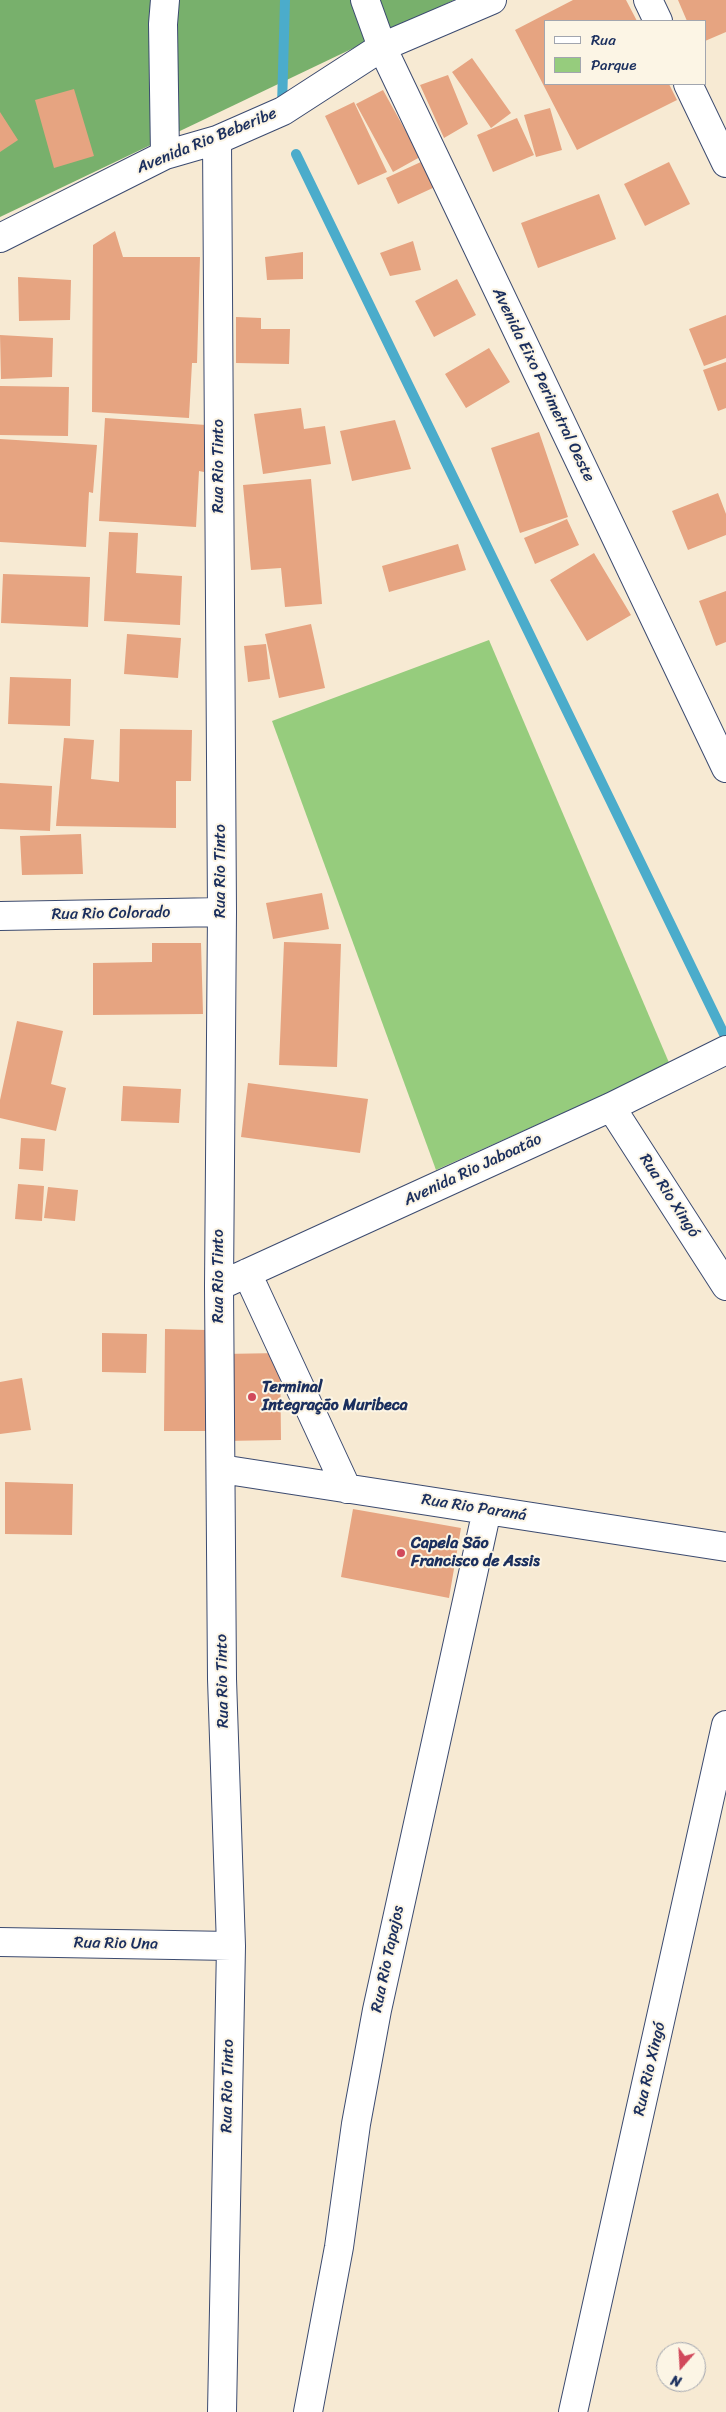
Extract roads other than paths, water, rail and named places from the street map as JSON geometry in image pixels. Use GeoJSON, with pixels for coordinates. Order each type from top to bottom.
{"type":"FeatureCollection","features":[{"type":"Feature","properties":{"kind":"street"},"geometry":{"type":"LineString","coordinates":[[165,0],[163,24],[165,155]]}},
{"type":"Feature","properties":{"kind":"street","name":"Avenida Eixo Perimetral Oeste"},"geometry":{"type":"LineString","coordinates":[[366,0],[382,47],[726,768]]}},
{"type":"Feature","properties":{"kind":"street","name":"Avenida Rio Beberibe"},"geometry":{"type":"LineString","coordinates":[[0,238],[165,155],[217,140],[283,111],[382,47],[492,0]]}},
{"type":"Feature","properties":{"kind":"street"},"geometry":{"type":"LineString","coordinates":[[648,0],[658,20]]}},
{"type":"Feature","properties":{"kind":"street"},"geometry":{"type":"LineString","coordinates":[[688,85],[726,163]]}},
{"type":"Feature","properties":{"kind":"street","name":"Rua Rio Tinto"},"geometry":{"type":"LineString","coordinates":[[217,140],[222,912],[219,1286],[222,1679],[231,1946],[222,2412]]}},
{"type":"Feature","properties":{"kind":"street","name":"Rua Rio Colorado"},"geometry":{"type":"LineString","coordinates":[[0,916],[222,912]]}},
{"type":"Feature","properties":{"kind":"street","name":"Avenida Rio Jaboatão"},"geometry":{"type":"LineString","coordinates":[[219,1286],[611,1107],[726,1050]]}},
{"type":"Feature","properties":{"kind":"street","name":"Rua Rio Xingó"},"geometry":{"type":"LineString","coordinates":[[611,1107],[726,1286]]}},
{"type":"Feature","properties":{"kind":"street","name":"Rua Rio Tinto"},"geometry":{"type":"LineString","coordinates":[[247,1273],[347,1489]]}},
{"type":"Feature","properties":{"kind":"street","name":"Rua Rio Paraná"},"geometry":{"type":"LineString","coordinates":[[221,1469],[726,1547]]}},
{"type":"Feature","properties":{"kind":"street","name":"Rua Rio Tapajos"},"geometry":{"type":"LineString","coordinates":[[308,2412],[339,2247],[356,2124],[377,2010],[487,1510]]}},
{"type":"Feature","properties":{"kind":"street","name":"Rua Rio Xingó"},"geometry":{"type":"LineString","coordinates":[[573,2412],[726,1725]]}},
{"type":"Feature","properties":{"kind":"street","name":"Rua Rio Una"},"geometry":{"type":"LineString","coordinates":[[0,1942],[231,1946]]}},
{"type":"Feature","properties":{"kind":"waterway"},"geometry":{"type":"LineString","coordinates":[[282,106],[285,0]]}},
{"type":"Feature","properties":{"kind":"waterway"},"geometry":{"type":"LineString","coordinates":[[296,154],[724,1034]]}},
{"type":"Feature","properties":{"kind":"place","name":"Terminal Integração Muribeca"},"geometry":{"type":"Point","coordinates":[252,1397]}},
{"type":"Feature","properties":{"kind":"place","name":"Capela São Francisco de Assis"},"geometry":{"type":"Point","coordinates":[401,1553]}}]}
